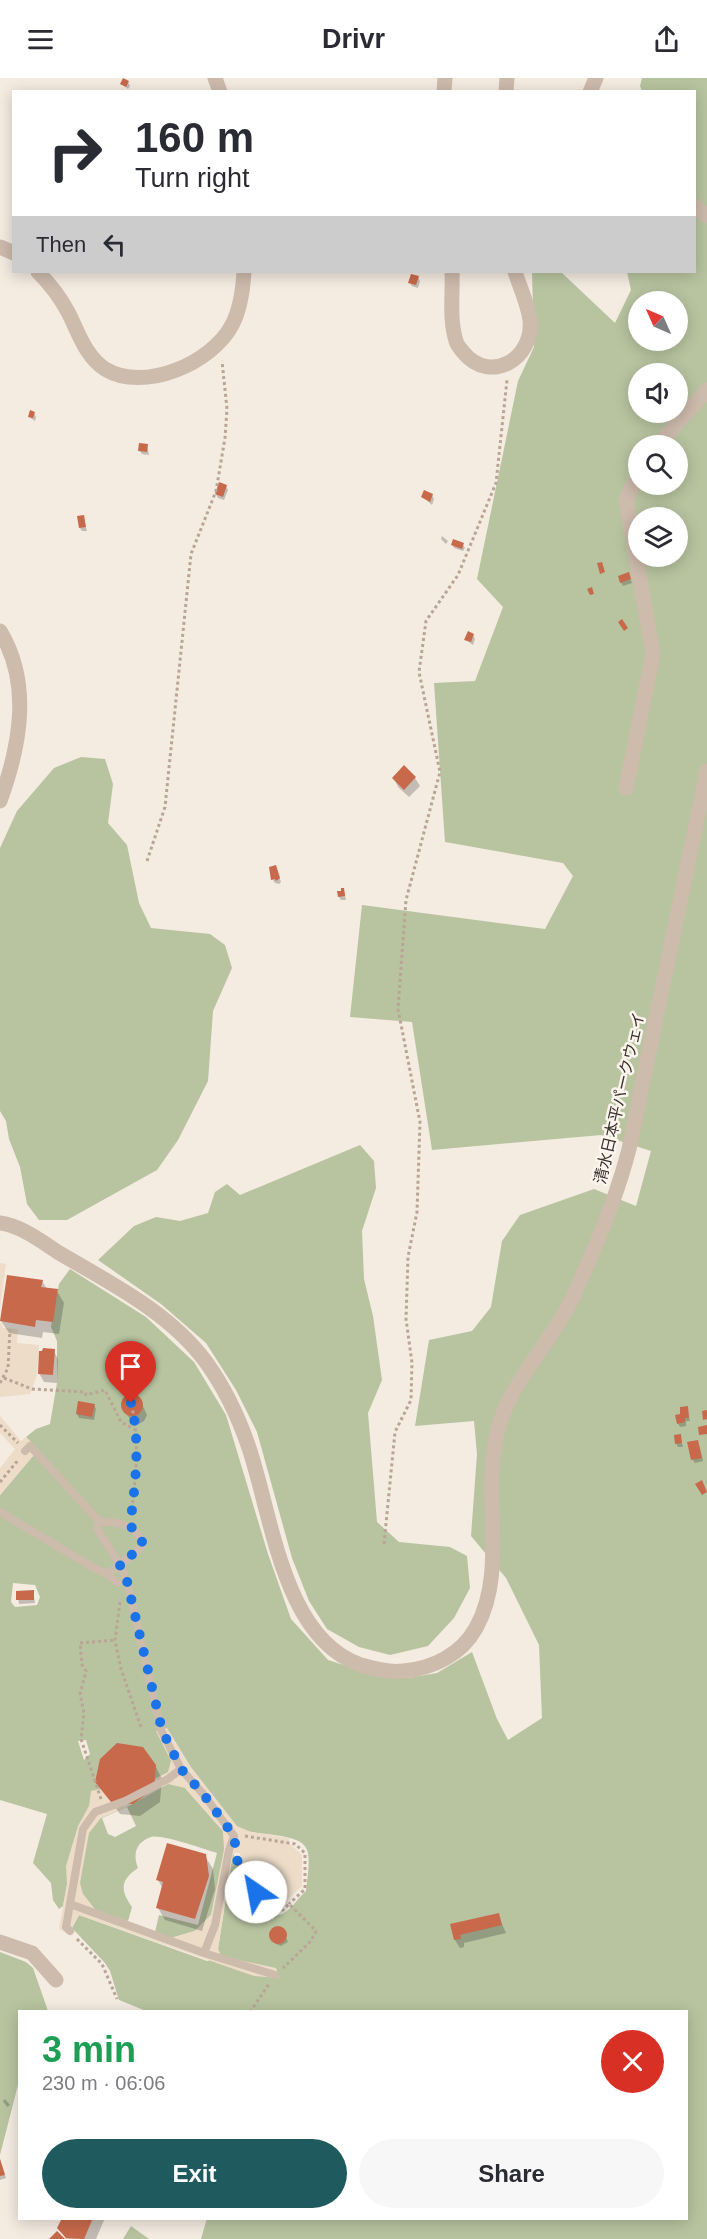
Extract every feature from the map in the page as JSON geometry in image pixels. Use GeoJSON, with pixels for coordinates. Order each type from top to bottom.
{"type":"FeatureCollection","features":[{"type":"Feature","properties":{"kind":"street"},"geometry":{"type":"LineString","coordinates":[[39,273],[67,310],[88,351],[105,369],[138,377],[162,375],[182,369],[201,358],[220,341],[232,325],[239,305],[244,273]]}},
{"type":"Feature","properties":{"kind":"street"},"geometry":{"type":"LineString","coordinates":[[452,273],[456,343],[468,358],[481,365],[496,368],[508,364],[520,354],[528,340],[530,321],[515,273]]}},
{"type":"Feature","properties":{"kind":"street"},"geometry":{"type":"LineString","coordinates":[[667,435],[707,390]]}},
{"type":"Feature","properties":{"kind":"street"},"geometry":{"type":"LineString","coordinates":[[626,788],[653,654],[626,500],[628,495]]}},
{"type":"Feature","properties":{"kind":"street"},"geometry":{"type":"LineString","coordinates":[[0,631],[10,647],[21,693],[18,736],[10,772],[0,801]]}},
{"type":"Feature","properties":{"kind":"street","name":"清水日本平パークウェイ"},"geometry":{"type":"LineString","coordinates":[[0,1223],[25,1232],[154,1312],[188,1341],[207,1363],[234,1408],[248,1443],[279,1556],[292,1592],[316,1633],[342,1656],[354,1663],[396,1672],[431,1666],[450,1657],[475,1630],[489,1591],[492,1564],[491,1472],[500,1423],[507,1405],[567,1310],[619,1188],[707,771]]}},
{"type":"Feature","properties":{"kind":"street"},"geometry":{"type":"LineString","coordinates":[[0,1942],[32,1953],[56,1980]]}},
{"type":"Feature","properties":{"kind":"lane"},"geometry":{"type":"LineString","coordinates":[[26,1451],[30,1446],[99,1521],[130,1526],[138,1533],[143,1544],[107,1574]]}},
{"type":"Feature","properties":{"kind":"lane"},"geometry":{"type":"LineString","coordinates":[[0,1512],[94,1569],[107,1574],[118,1583]]}},
{"type":"Feature","properties":{"kind":"lane"},"geometry":{"type":"LineString","coordinates":[[99,1521],[97,1529],[119,1563],[127,1581],[159,1721],[181,1769],[204,1795],[234,1836],[229,1850],[215,1925],[204,1953]]}},
{"type":"Feature","properties":{"kind":"lane"},"geometry":{"type":"LineString","coordinates":[[70,1931],[66,1927],[83,1829],[95,1812],[125,1801],[168,1779],[181,1769]]}},
{"type":"Feature","properties":{"kind":"lane"},"geometry":{"type":"LineString","coordinates":[[70,1904],[204,1953],[275,1975]]}},
{"type":"Feature","properties":{"kind":"path"},"geometry":{"type":"LineString","coordinates":[[147,861],[165,807],[191,554],[216,491],[225,438],[227,409],[220,341]]}},
{"type":"Feature","properties":{"kind":"path"},"geometry":{"type":"LineString","coordinates":[[384,1545],[395,1432],[411,1400],[412,1363],[406,1319],[408,1257],[417,1212],[420,1122],[398,1009],[406,900],[440,772],[419,672],[426,621],[458,575],[496,483],[508,364]]}},
{"type":"Feature","properties":{"kind":"path"},"geometry":{"type":"LineString","coordinates":[[0,1383],[8,1368],[10,1329]]}},
{"type":"Feature","properties":{"kind":"path"},"geometry":{"type":"LineString","coordinates":[[4,1378],[32,1389],[85,1392],[86,1395],[105,1390],[121,1422],[134,1429]]}},
{"type":"Feature","properties":{"kind":"path"},"geometry":{"type":"LineString","coordinates":[[130,1526],[137,1465],[131,1403]]}},
{"type":"Feature","properties":{"kind":"path"},"geometry":{"type":"LineString","coordinates":[[118,1583],[121,1594],[115,1640],[121,1669],[141,1728]]}},
{"type":"Feature","properties":{"kind":"path"},"geometry":{"type":"LineString","coordinates":[[106,1808],[97,1790],[81,1739],[84,1713],[80,1694],[86,1671],[82,1665],[80,1643],[115,1640]]}},
{"type":"Feature","properties":{"kind":"path"},"geometry":{"type":"LineString","coordinates":[[234,1836],[251,1836],[296,1844],[305,1853],[305,1889],[283,1910],[272,1910],[256,1892],[238,1865],[234,1836]]}},
{"type":"Feature","properties":{"kind":"path"},"geometry":{"type":"LineString","coordinates":[[251,2010],[275,1975],[310,1941],[316,1931],[290,1904]]}},
{"type":"Feature","properties":{"kind":"path"},"geometry":{"type":"LineString","coordinates":[[70,1931],[102,1964],[117,1999]]}},
{"type":"Feature","properties":{"kind":"green space"},"geometry":{"type":"Polygon","coordinates":[[[642,78],[707,78],[707,2239],[201,2239],[206,2220],[688,2220],[688,2010],[144,2010],[119,2000],[110,1971],[105,1963],[72,1928],[79,1915],[207,1961],[217,1958],[220,1954],[218,1949],[233,1852],[239,1869],[252,1892],[267,1910],[275,1914],[282,1914],[289,1910],[306,1891],[308,1853],[305,1846],[298,1841],[237,1827],[191,1768],[185,1788],[223,1831],[225,1849],[211,1915],[195,1931],[171,1938],[155,1932],[159,1915],[198,1925],[217,1853],[156,1837],[149,1838],[137,1848],[138,1868],[125,1881],[125,1895],[132,1907],[128,1921],[96,1911],[83,1894],[67,1885],[63,1906],[59,1909],[53,1900],[51,1883],[33,1863],[47,1814],[0,1800],[0,1495],[38,1450],[26,1437],[36,1429],[50,1424],[57,1383],[57,1341],[51,1327],[59,1284],[70,1269],[146,1317],[194,1362],[226,1415],[268,1554],[291,1619],[328,1660],[359,1670],[408,1678],[437,1673],[472,1652],[497,1719],[508,1740],[542,1718],[539,1645],[506,1578],[471,1536],[477,1454],[474,1421],[415,1426],[429,1340],[472,1331],[491,1307],[502,1241],[520,1215],[594,1189],[636,1206],[651,1151],[601,1135],[432,1150],[412,1022],[350,1017],[362,905],[545,929],[573,876],[563,863],[445,842],[434,683],[475,681],[503,607],[477,579],[518,381],[534,347],[532,273],[562,273],[615,323],[628,296],[628,351],[688,351],[688,291],[631,291],[627,273],[696,273],[696,90],[642,90],[640,86],[642,78]],[[13,1583],[11,1602],[15,1607],[37,1605],[40,1597],[35,1585],[13,1583]],[[86,1740],[78,1741],[84,1760],[90,1754],[86,1740]],[[127,1807],[102,1818],[108,1834],[115,1837],[136,1826],[127,1807]]]}},
{"type":"Feature","properties":{"kind":"green space"},"geometry":{"type":"Polygon","coordinates":[[[81,757],[105,759],[113,784],[108,823],[127,845],[139,903],[151,928],[210,934],[225,945],[232,968],[213,1011],[208,1081],[178,1140],[157,1170],[67,1220],[39,1220],[27,1204],[20,1167],[9,1139],[6,1121],[0,1111],[0,848],[17,811],[54,768],[81,757]]]}},
{"type":"Feature","properties":{"kind":"green space"},"geometry":{"type":"Polygon","coordinates":[[[360,1145],[374,1161],[376,1188],[362,1231],[364,1279],[373,1316],[382,1380],[368,1413],[377,1522],[399,1542],[450,1547],[467,1556],[470,1588],[454,1618],[428,1646],[390,1655],[359,1647],[327,1629],[309,1601],[292,1558],[257,1432],[236,1390],[206,1343],[161,1304],[98,1260],[134,1226],[156,1217],[180,1221],[208,1213],[215,1192],[227,1184],[240,1195],[360,1145]]]}},
{"type":"Feature","properties":{"kind":"green space"},"geometry":{"type":"Polygon","coordinates":[[[0,1952],[26,1962],[33,1968],[48,2010],[18,2010],[18,2085],[0,2155],[0,1952]]]}},
{"type":"Feature","properties":{"kind":"green space"},"geometry":{"type":"Polygon","coordinates":[[[131,2226],[149,2239],[123,2239],[131,2226]]]}},
{"type":"Feature","properties":{"kind":"shaded area"},"geometry":{"type":"Polygon","coordinates":[[[0,1263],[6,1264],[0,1308],[0,1263]]]}},
{"type":"Feature","properties":{"kind":"shaded area"},"geometry":{"type":"Polygon","coordinates":[[[0,1323],[3,1328],[18,1329],[17,1343],[39,1345],[37,1375],[30,1394],[0,1397],[0,1323]]]}},
{"type":"Feature","properties":{"kind":"shaded area"},"geometry":{"type":"Polygon","coordinates":[[[0,1416],[21,1441],[26,1437],[38,1450],[0,1495],[0,1468],[15,1449],[0,1433],[0,1416]]]}},
{"type":"Feature","properties":{"kind":"shaded area"},"geometry":{"type":"Polygon","coordinates":[[[167,1728],[191,1767],[237,1826],[251,1832],[289,1838],[289,1843],[302,1855],[302,1886],[280,1907],[273,1906],[260,1893],[263,1890],[251,1880],[241,1864],[240,1853],[233,1853],[218,1949],[221,1956],[276,1968],[279,1978],[254,1976],[79,1915],[68,1934],[59,1929],[67,1884],[66,1866],[78,1826],[89,1806],[91,1791],[100,1789],[113,1795],[123,1795],[168,1772],[171,1761],[156,1731],[167,1728]],[[168,1784],[127,1807],[101,1818],[89,1833],[80,1883],[83,1894],[96,1911],[171,1938],[195,1931],[211,1915],[224,1849],[223,1831],[185,1788],[168,1784]]]}},
{"type":"Feature","properties":{"kind":"building"},"geometry":{"type":"Polygon","coordinates":[[[123,78],[129,81],[126,87],[120,84],[123,78]]]}},
{"type":"Feature","properties":{"kind":"building"},"geometry":{"type":"Polygon","coordinates":[[[411,274],[419,276],[416,285],[408,283],[411,274]]]}},
{"type":"Feature","properties":{"kind":"building"},"geometry":{"type":"Polygon","coordinates":[[[30,410],[35,412],[33,418],[28,417],[30,410]]]}},
{"type":"Feature","properties":{"kind":"building"},"geometry":{"type":"Polygon","coordinates":[[[139,443],[148,444],[147,452],[138,451],[139,443]]]}},
{"type":"Feature","properties":{"kind":"building"},"geometry":{"type":"Polygon","coordinates":[[[219,482],[227,485],[223,497],[215,494],[219,482]]]}},
{"type":"Feature","properties":{"kind":"building"},"geometry":{"type":"Polygon","coordinates":[[[424,490],[433,494],[430,502],[421,497],[424,490]]]}},
{"type":"Feature","properties":{"kind":"building"},"geometry":{"type":"Polygon","coordinates":[[[84,515],[86,527],[79,528],[77,516],[84,515]]]}},
{"type":"Feature","properties":{"kind":"building"},"geometry":{"type":"Polygon","coordinates":[[[453,539],[464,543],[462,549],[451,545],[453,539]]]}},
{"type":"Feature","properties":{"kind":"building"},"geometry":{"type":"Polygon","coordinates":[[[602,562],[605,572],[600,574],[597,563],[602,562]]]}},
{"type":"Feature","properties":{"kind":"building"},"geometry":{"type":"Polygon","coordinates":[[[629,572],[631,579],[620,583],[618,576],[629,572]]]}},
{"type":"Feature","properties":{"kind":"building"},"geometry":{"type":"Polygon","coordinates":[[[592,587],[594,594],[590,595],[587,589],[592,587]]]}},
{"type":"Feature","properties":{"kind":"building"},"geometry":{"type":"Polygon","coordinates":[[[622,619],[628,628],[624,631],[618,622],[622,619]]]}},
{"type":"Feature","properties":{"kind":"building"},"geometry":{"type":"Polygon","coordinates":[[[468,631],[474,634],[471,642],[464,640],[468,631]]]}},
{"type":"Feature","properties":{"kind":"building"},"geometry":{"type":"Polygon","coordinates":[[[404,765],[416,777],[404,790],[392,778],[404,765]]]}},
{"type":"Feature","properties":{"kind":"building"},"geometry":{"type":"Polygon","coordinates":[[[276,865],[280,878],[276,881],[271,880],[269,867],[276,865]]]}},
{"type":"Feature","properties":{"kind":"building"},"geometry":{"type":"Polygon","coordinates":[[[341,888],[344,888],[345,896],[338,897],[337,891],[341,891],[341,888]]]}},
{"type":"Feature","properties":{"kind":"building"},"geometry":{"type":"Polygon","coordinates":[[[7,1275],[43,1280],[41,1287],[58,1289],[53,1322],[36,1320],[35,1327],[0,1321],[7,1275]]]}},
{"type":"Feature","properties":{"kind":"building"},"geometry":{"type":"Polygon","coordinates":[[[43,1348],[55,1349],[53,1375],[38,1374],[39,1351],[43,1348]]]}},
{"type":"Feature","properties":{"kind":"building"},"geometry":{"type":"Polygon","coordinates":[[[132,1394],[140,1397],[143,1405],[140,1413],[132,1416],[124,1413],[121,1405],[124,1397],[132,1394]]]}},
{"type":"Feature","properties":{"kind":"building"},"geometry":{"type":"Polygon","coordinates":[[[78,1401],[95,1404],[92,1417],[76,1414],[78,1401]]]}},
{"type":"Feature","properties":{"kind":"building"},"geometry":{"type":"Polygon","coordinates":[[[688,1406],[689,1418],[677,1424],[675,1415],[680,1414],[680,1407],[688,1406]]]}},
{"type":"Feature","properties":{"kind":"building"},"geometry":{"type":"Polygon","coordinates":[[[707,1410],[707,1419],[703,1420],[702,1411],[707,1410]]]}},
{"type":"Feature","properties":{"kind":"building"},"geometry":{"type":"Polygon","coordinates":[[[707,1425],[707,1434],[699,1435],[698,1427],[707,1425]]]}},
{"type":"Feature","properties":{"kind":"building"},"geometry":{"type":"Polygon","coordinates":[[[681,1434],[682,1443],[675,1444],[674,1435],[681,1434]]]}},
{"type":"Feature","properties":{"kind":"building"},"geometry":{"type":"Polygon","coordinates":[[[698,1440],[702,1458],[691,1460],[687,1442],[698,1440]]]}},
{"type":"Feature","properties":{"kind":"building"},"geometry":{"type":"Polygon","coordinates":[[[702,1480],[707,1492],[702,1495],[695,1484],[702,1480]]]}},
{"type":"Feature","properties":{"kind":"building"},"geometry":{"type":"Polygon","coordinates":[[[34,1590],[34,1600],[16,1600],[16,1591],[34,1590]]]}},
{"type":"Feature","properties":{"kind":"building"},"geometry":{"type":"Polygon","coordinates":[[[117,1743],[143,1747],[156,1765],[154,1789],[133,1804],[111,1802],[95,1782],[100,1759],[117,1743]]]}},
{"type":"Feature","properties":{"kind":"building"},"geometry":{"type":"Polygon","coordinates":[[[167,1843],[206,1854],[209,1876],[195,1919],[156,1908],[163,1882],[156,1880],[167,1843]]]}},
{"type":"Feature","properties":{"kind":"building"},"geometry":{"type":"Polygon","coordinates":[[[499,1913],[502,1925],[460,1935],[461,1939],[454,1940],[450,1924],[499,1913]]]}},
{"type":"Feature","properties":{"kind":"building"},"geometry":{"type":"Polygon","coordinates":[[[278,1926],[284,1929],[287,1935],[284,1941],[278,1944],[272,1941],[269,1935],[272,1929],[278,1926]]]}},
{"type":"Feature","properties":{"kind":"building"},"geometry":{"type":"Polygon","coordinates":[[[0,2159],[5,2175],[0,2176],[0,2159]]]}},
{"type":"Feature","properties":{"kind":"building"},"geometry":{"type":"Polygon","coordinates":[[[61,2220],[92,2220],[84,2239],[66,2238],[57,2228],[61,2220]]]}},
{"type":"Feature","properties":{"kind":"building"},"geometry":{"type":"Polygon","coordinates":[[[57,2231],[65,2239],[49,2239],[57,2231]]]}},
{"type":"Feature","properties":{"kind":"route"},"geometry":{"type":"LineString","coordinates":[[131,1403],[137,1465],[130,1526],[138,1533],[143,1544],[136,1552],[119,1563],[127,1581],[159,1721],[181,1769],[204,1795],[234,1836],[238,1865],[256,1892]]}}]}
